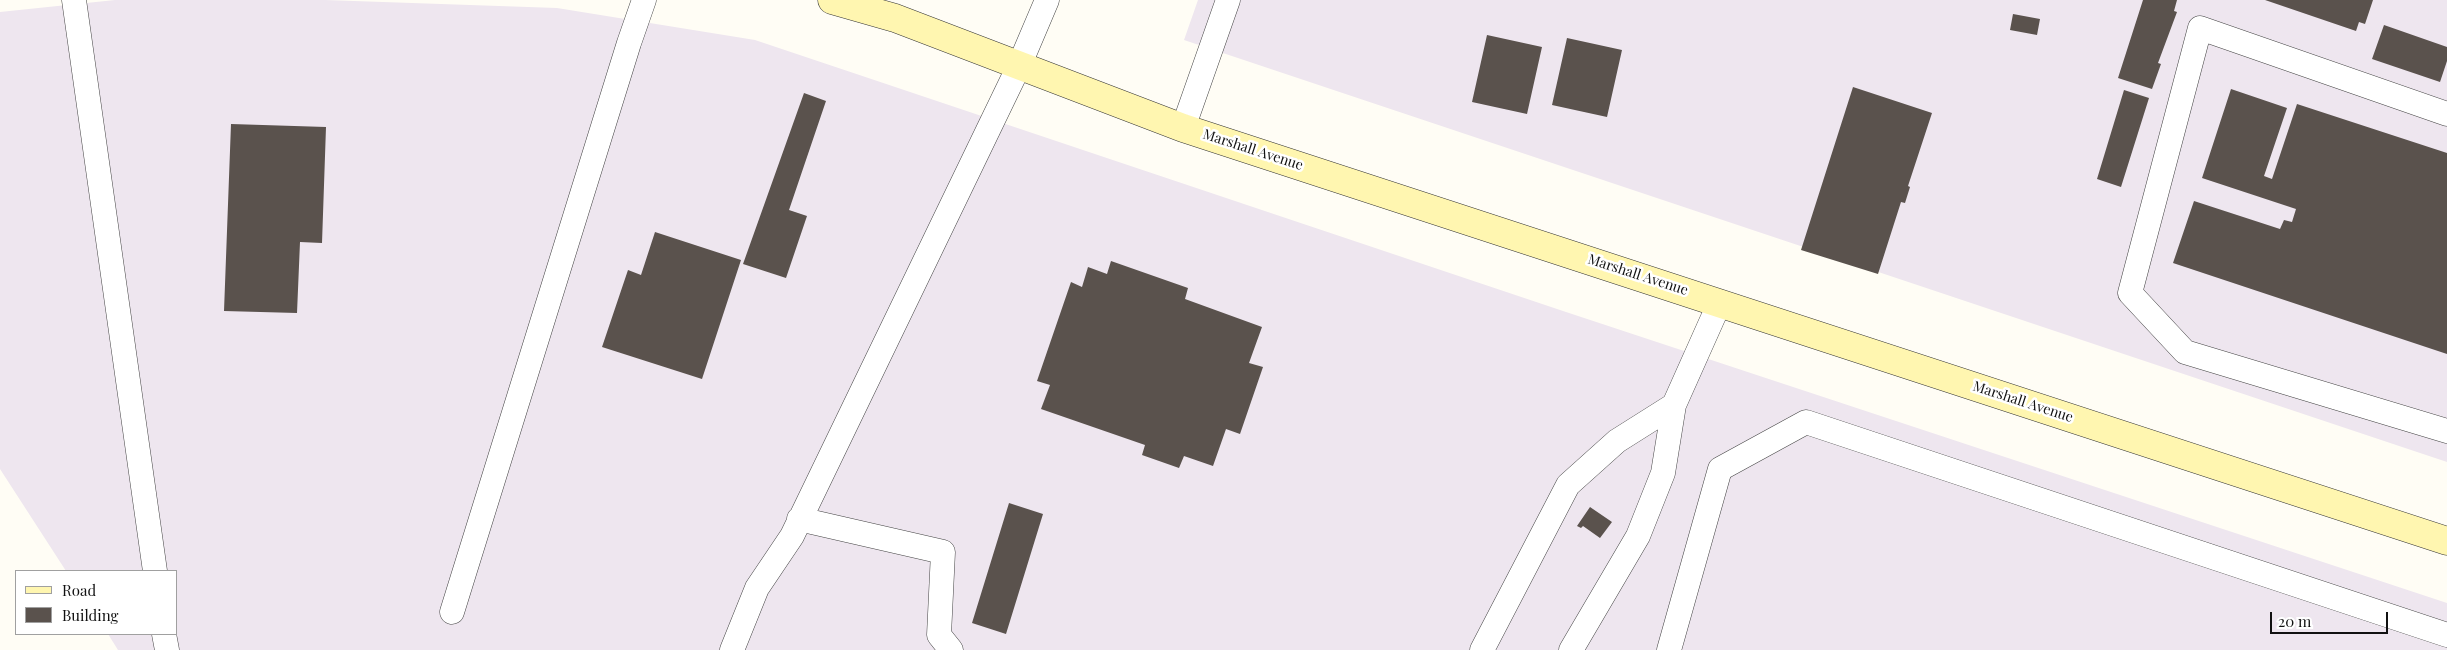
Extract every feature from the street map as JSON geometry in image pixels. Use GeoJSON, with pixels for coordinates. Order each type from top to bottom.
{"type":"FeatureCollection","features":[{"type":"Feature","properties":{"kind":"street","name":"Marshall Avenue"},"geometry":{"type":"LineString","coordinates":[[832,0],[895,18],[1183,128],[2447,541]]}},
{"type":"Feature","properties":{"kind":"lane"},"geometry":{"type":"LineString","coordinates":[[74,0],[155,570]]}},
{"type":"Feature","properties":{"kind":"lane"},"geometry":{"type":"LineString","coordinates":[[452,612],[626,52],[644,0]]}},
{"type":"Feature","properties":{"kind":"lane"},"geometry":{"type":"LineString","coordinates":[[732,650],[757,588],[792,536],[1019,66],[1048,0]]}},
{"type":"Feature","properties":{"kind":"lane"},"geometry":{"type":"LineString","coordinates":[[1183,128],[1228,0]]}},
{"type":"Feature","properties":{"kind":"lane"},"geometry":{"type":"LineString","coordinates":[[2447,114],[2200,28],[2130,293],[2185,352],[2447,431]]}},
{"type":"Feature","properties":{"kind":"lane"},"geometry":{"type":"LineString","coordinates":[[1571,650],[1638,536],[1663,473],[1674,406],[1720,302]]}},
{"type":"Feature","properties":{"kind":"lane"},"geometry":{"type":"LineString","coordinates":[[1482,650],[1568,485],[1617,441],[1674,406]]}},
{"type":"Feature","properties":{"kind":"lane"},"geometry":{"type":"LineString","coordinates":[[1669,650],[1720,468],[1806,422],[2447,635]]}},
{"type":"Feature","properties":{"kind":"lane"},"geometry":{"type":"LineString","coordinates":[[799,519],[943,552],[939,634],[951,650]]}},
{"type":"Feature","properties":{"kind":"lane"},"geometry":{"type":"LineString","coordinates":[[164,635],[166,650]]}},
{"type":"Feature","properties":{"kind":"shaded area"},"geometry":{"type":"Polygon","coordinates":[[[115,0],[325,0],[557,8],[755,40],[1566,312],[2447,603],[2447,650],[118,650],[109,635],[178,635],[178,570],[65,570],[0,469],[0,12],[115,0]]]}},
{"type":"Feature","properties":{"kind":"shaded area"},"geometry":{"type":"Polygon","coordinates":[[[1198,0],[2447,0],[2447,462],[1184,40],[1198,0]]]}},
{"type":"Feature","properties":{"kind":"building"},"geometry":{"type":"Polygon","coordinates":[[[2143,0],[2177,0],[2174,11],[2177,12],[2158,63],[2161,64],[2152,89],[2118,78],[2143,0]]]}},
{"type":"Feature","properties":{"kind":"building"},"geometry":{"type":"Polygon","coordinates":[[[2265,0],[2373,0],[2365,24],[2359,22],[2356,31],[2265,0]]]}},
{"type":"Feature","properties":{"kind":"building"},"geometry":{"type":"Polygon","coordinates":[[[2013,14],[2040,19],[2037,35],[2010,30],[2013,14]]]}},
{"type":"Feature","properties":{"kind":"building"},"geometry":{"type":"Polygon","coordinates":[[[2384,25],[2447,47],[2447,61],[2440,82],[2372,59],[2384,25]]]}},
{"type":"Feature","properties":{"kind":"building"},"geometry":{"type":"Polygon","coordinates":[[[1487,35],[1542,47],[1527,114],[1472,102],[1487,35]]]}},
{"type":"Feature","properties":{"kind":"building"},"geometry":{"type":"Polygon","coordinates":[[[1567,38],[1622,50],[1607,117],[1552,105],[1567,38]]]}},
{"type":"Feature","properties":{"kind":"building"},"geometry":{"type":"Polygon","coordinates":[[[1853,87],[1932,113],[1908,186],[1910,187],[1905,203],[1901,202],[1878,274],[1801,250],[1853,87]]]}},
{"type":"Feature","properties":{"kind":"building"},"geometry":{"type":"Polygon","coordinates":[[[2231,89],[2287,108],[2264,176],[2272,179],[2297,104],[2447,153],[2447,354],[2173,263],[2194,201],[2280,229],[2284,220],[2292,222],[2296,209],[2202,178],[2231,89]]]}},
{"type":"Feature","properties":{"kind":"building"},"geometry":{"type":"Polygon","coordinates":[[[2124,90],[2149,98],[2121,187],[2097,179],[2124,90]]]}},
{"type":"Feature","properties":{"kind":"building"},"geometry":{"type":"Polygon","coordinates":[[[804,93],[826,101],[789,210],[807,216],[786,278],[743,264],[804,93]]]}},
{"type":"Feature","properties":{"kind":"building"},"geometry":{"type":"Polygon","coordinates":[[[231,124],[326,127],[322,243],[300,242],[297,313],[224,311],[231,124]]]}},
{"type":"Feature","properties":{"kind":"building"},"geometry":{"type":"Polygon","coordinates":[[[655,232],[741,260],[702,379],[602,347],[628,270],[641,275],[655,232]]]}},
{"type":"Feature","properties":{"kind":"building"},"geometry":{"type":"Polygon","coordinates":[[[1111,261],[1188,288],[1185,299],[1262,327],[1249,363],[1263,367],[1240,434],[1226,429],[1213,466],[1184,456],[1179,468],[1142,455],[1145,445],[1041,409],[1050,385],[1037,381],[1071,282],[1082,287],[1088,267],[1107,274],[1111,261]]]}},
{"type":"Feature","properties":{"kind":"building"},"geometry":{"type":"Polygon","coordinates":[[[1009,503],[1043,514],[1006,634],[972,623],[1009,503]]]}},
{"type":"Feature","properties":{"kind":"building"},"geometry":{"type":"Polygon","coordinates":[[[1590,507],[1612,522],[1600,538],[1583,526],[1581,528],[1577,526],[1590,507]]]}}]}
